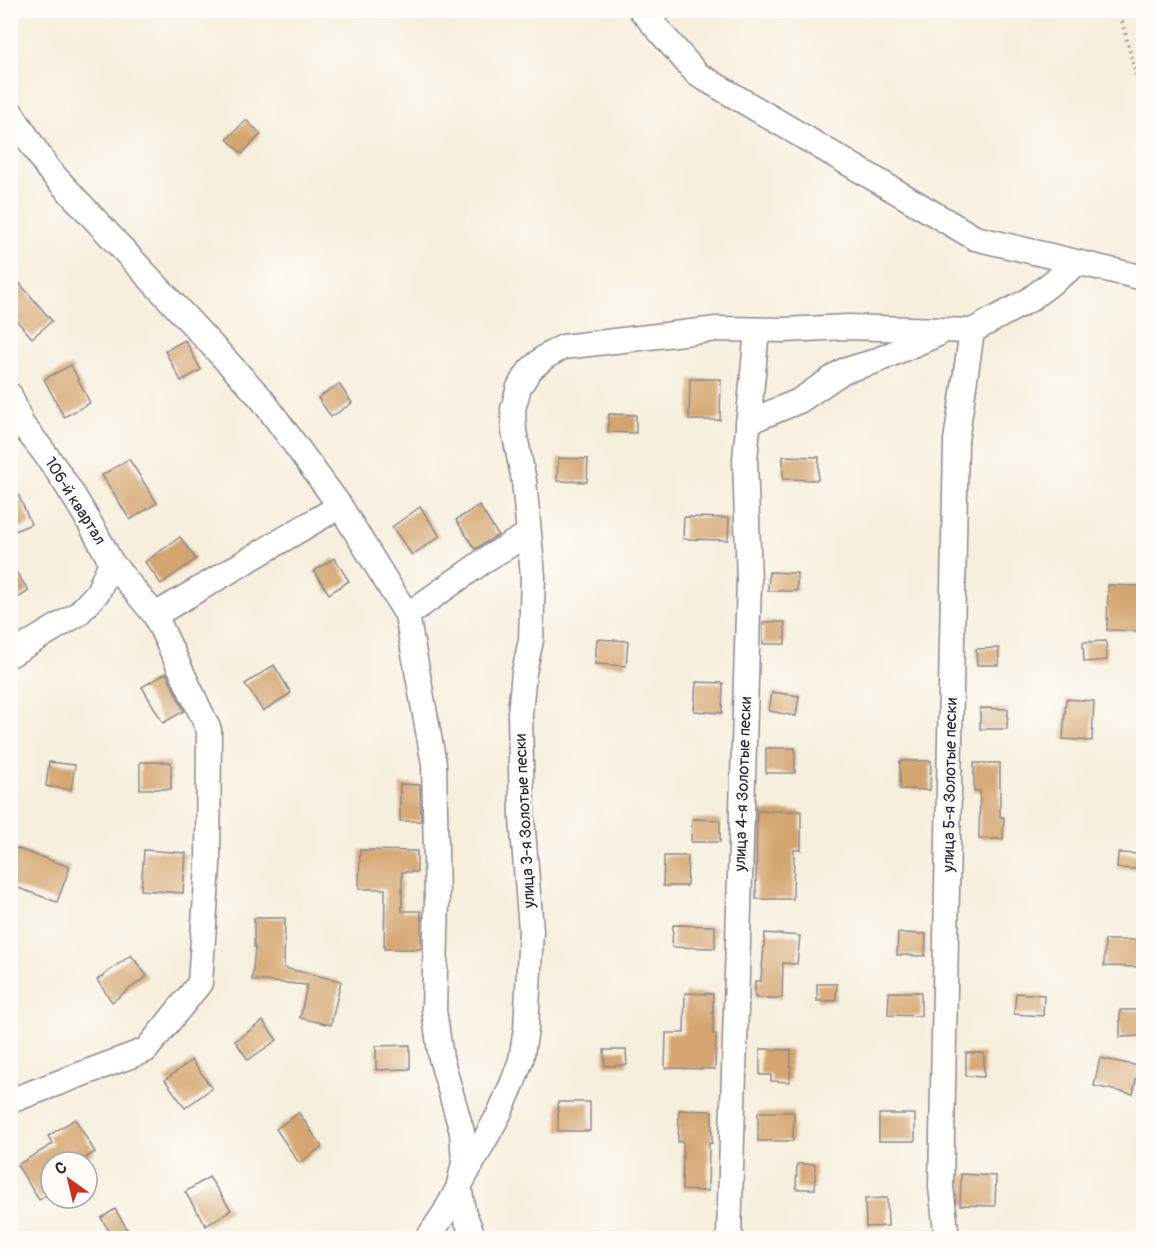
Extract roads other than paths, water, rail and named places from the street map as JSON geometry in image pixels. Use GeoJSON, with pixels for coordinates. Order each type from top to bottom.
{"type":"FeatureCollection","features":[{"type":"Feature","properties":{"kind":"street"},"geometry":{"type":"LineString","coordinates":[[641,10],[697,74],[975,238],[1143,278]]}},
{"type":"Feature","properties":{"kind":"street"},"geometry":{"type":"LineString","coordinates":[[10,111],[48,169],[261,398],[340,506],[407,615],[434,764],[437,899],[434,1010],[441,1058],[462,1132],[464,1163],[459,1184],[464,1211],[474,1239]]}},
{"type":"Feature","properties":{"kind":"street"},"geometry":{"type":"LineString","coordinates":[[972,331],[1029,300],[1078,263]]}},
{"type":"Feature","properties":{"kind":"street","name":"улица 3-я Золотые пески"},"geometry":{"type":"LineString","coordinates":[[428,1239],[499,1114],[520,1060],[526,1029],[531,930],[522,818],[520,713],[524,672],[531,640],[533,576],[524,481],[514,431],[513,409],[519,387],[530,370],[545,357],[563,347],[699,330],[856,327],[972,331]]}},
{"type":"Feature","properties":{"kind":"street","name":"улица 4-я Золотые пески"},"geometry":{"type":"LineString","coordinates":[[730,1238],[749,581],[745,480],[757,330]]}},
{"type":"Feature","properties":{"kind":"street"},"geometry":{"type":"LineString","coordinates":[[748,422],[799,401],[843,371],[873,362],[946,331]]}},
{"type":"Feature","properties":{"kind":"street","name":"улица 5-я Золотые пески"},"geometry":{"type":"LineString","coordinates":[[947,1239],[941,1187],[956,441],[972,331]]}},
{"type":"Feature","properties":{"kind":"street","name":"106-й квартал"},"geometry":{"type":"LineString","coordinates":[[10,395],[16,426],[36,442],[87,514],[111,562],[98,592],[78,614],[10,654]]}},
{"type":"Feature","properties":{"kind":"street"},"geometry":{"type":"LineString","coordinates":[[155,615],[340,506]]}},
{"type":"Feature","properties":{"kind":"street"},"geometry":{"type":"LineString","coordinates":[[407,615],[488,558],[528,534]]}},
{"type":"Feature","properties":{"kind":"street"},"geometry":{"type":"LineString","coordinates":[[10,1101],[146,1050],[200,983],[208,866],[209,730],[155,615],[111,562]]}}]}
